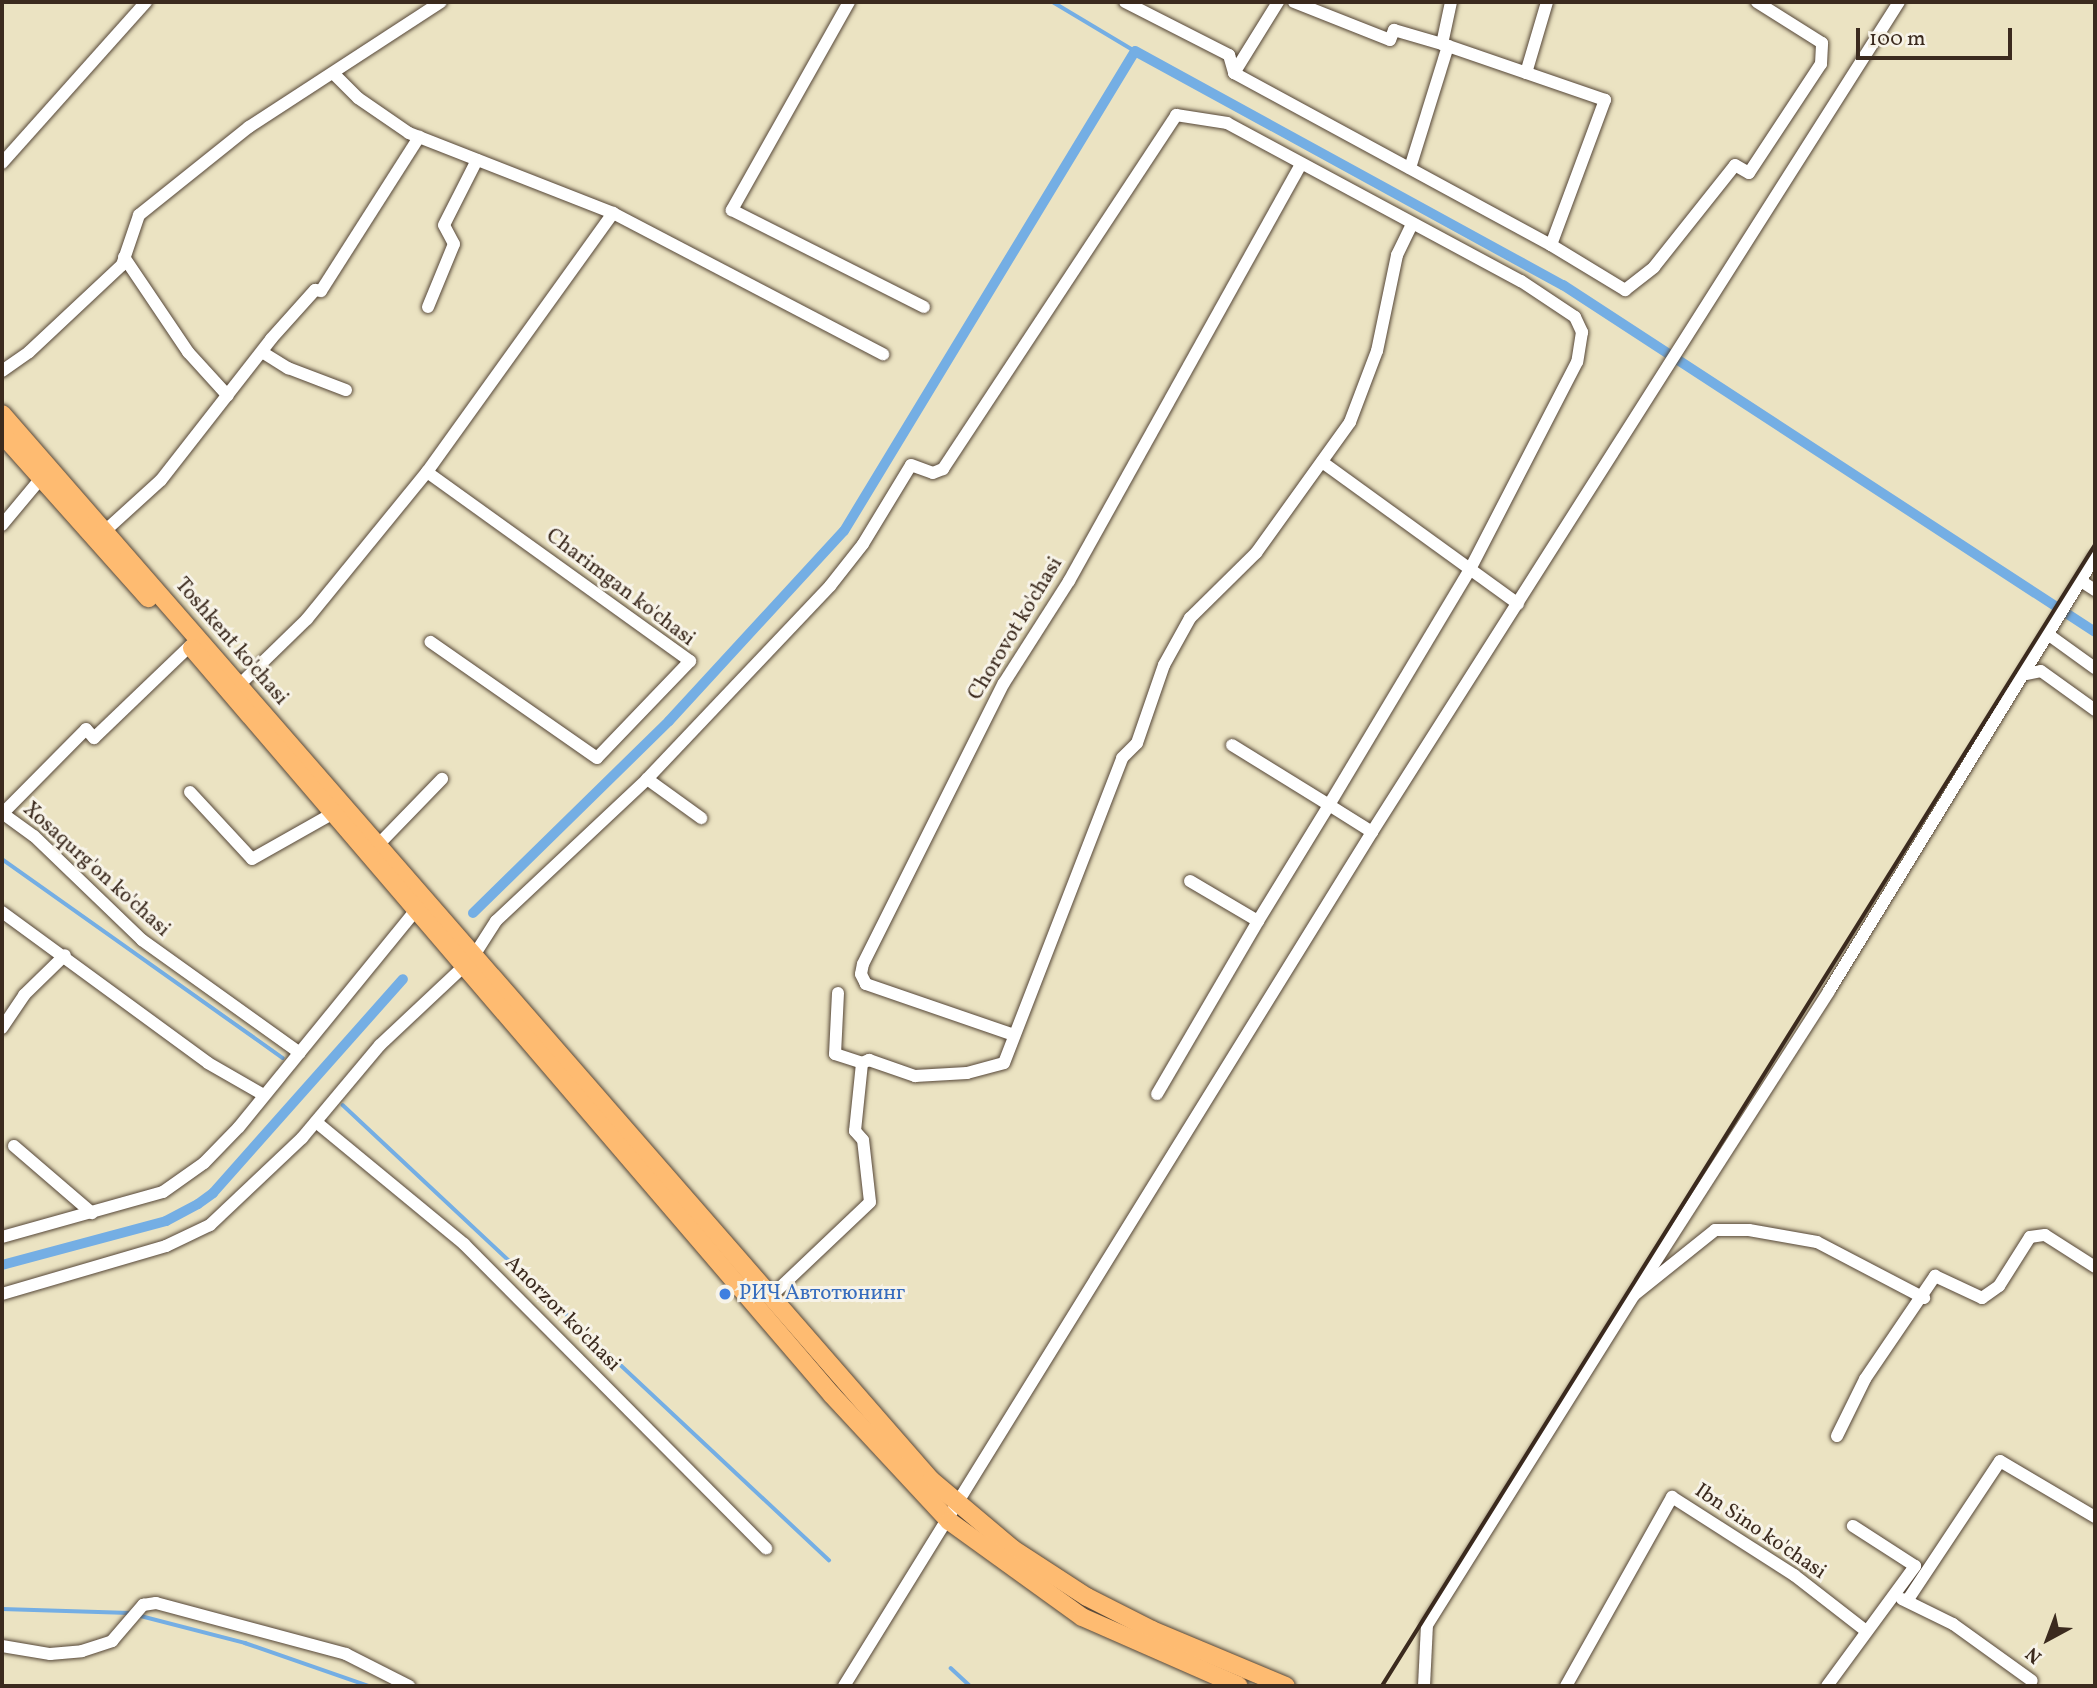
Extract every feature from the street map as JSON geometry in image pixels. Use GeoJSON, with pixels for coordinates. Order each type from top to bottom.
{"type":"FeatureCollection","features":[{"type":"Feature","properties":{"kind":"highway","name":"Toshkent ko'chasi"},"geometry":{"type":"LineString","coordinates":[[2,414],[106,530],[332,814],[419,906]]}},
{"type":"Feature","properties":{"kind":"highway","name":"Toshkent ko'chasi"},"geometry":{"type":"LineString","coordinates":[[2,434],[190,646],[234,689],[376,847],[419,906]]}},
{"type":"Feature","properties":{"kind":"highway"},"geometry":{"type":"LineString","coordinates":[[419,906],[769,1297],[880,1426],[959,1505],[1037,1566],[1087,1597],[1152,1630],[1286,1686]]}},
{"type":"Feature","properties":{"kind":"highway"},"geometry":{"type":"LineString","coordinates":[[468,962],[832,1395],[949,1521],[1082,1617],[1239,1686]]}},
{"type":"Feature","properties":{"kind":"street"},"geometry":{"type":"LineString","coordinates":[[2,163],[146,2]]}},
{"type":"Feature","properties":{"kind":"street"},"geometry":{"type":"LineString","coordinates":[[2,371],[29,352],[122,265],[139,215],[249,127],[441,2]]}},
{"type":"Feature","properties":{"kind":"street"},"geometry":{"type":"LineString","coordinates":[[849,2],[732,209],[925,307]]}},
{"type":"Feature","properties":{"kind":"street"},"geometry":{"type":"LineString","coordinates":[[1125,2],[1229,55],[1234,73],[1551,245],[1625,289],[1654,267],[1735,165],[1749,173],[1821,64],[1822,43],[1757,2]]}},
{"type":"Feature","properties":{"kind":"street"},"geometry":{"type":"LineString","coordinates":[[1234,73],[1278,2]]}},
{"type":"Feature","properties":{"kind":"street"},"geometry":{"type":"LineString","coordinates":[[1294,2],[1390,40],[1394,30],[1605,100],[1551,245]]}},
{"type":"Feature","properties":{"kind":"street"},"geometry":{"type":"LineString","coordinates":[[1410,168],[1445,45],[1451,2]]}},
{"type":"Feature","properties":{"kind":"street"},"geometry":{"type":"LineString","coordinates":[[1526,73],[1547,2]]}},
{"type":"Feature","properties":{"kind":"street"},"geometry":{"type":"LineString","coordinates":[[845,1686],[1372,832],[1899,2]]}},
{"type":"Feature","properties":{"kind":"street"},"geometry":{"type":"LineString","coordinates":[[334,74],[358,99],[419,137],[613,213],[883,354]]}},
{"type":"Feature","properties":{"kind":"street"},"geometry":{"type":"LineString","coordinates":[[2,1294],[187,1238],[239,1200],[316,1122],[380,1045],[468,962],[496,921],[647,779],[830,586],[863,544],[911,465],[933,473],[943,469],[1176,115],[1227,123],[1521,281],[1575,317],[1583,331],[1577,362],[1469,571],[1258,920],[1157,1094]]}},
{"type":"Feature","properties":{"kind":"street"},"geometry":{"type":"LineString","coordinates":[[106,530],[161,480],[262,352],[315,290],[321,291],[419,137]]}},
{"type":"Feature","properties":{"kind":"street"},"geometry":{"type":"LineString","coordinates":[[428,307],[454,244],[444,225],[477,160]]}},
{"type":"Feature","properties":{"kind":"street","name":"Chorovot ko'chasi"},"geometry":{"type":"LineString","coordinates":[[1014,1035],[866,984],[861,974],[863,964],[991,707],[1069,580],[1301,165]]}},
{"type":"Feature","properties":{"kind":"street"},"geometry":{"type":"LineString","coordinates":[[234,689],[307,619],[427,472],[613,213]]}},
{"type":"Feature","properties":{"kind":"street"},"geometry":{"type":"LineString","coordinates":[[838,993],[835,1055],[862,1063],[869,1060],[915,1076],[967,1073],[1004,1063],[1122,758],[1137,743],[1164,665],[1190,618],[1256,553],[1350,422],[1368,379],[1397,255],[1412,224]]}},
{"type":"Feature","properties":{"kind":"street"},"geometry":{"type":"LineString","coordinates":[[124,257],[188,352],[228,396]]}},
{"type":"Feature","properties":{"kind":"street"},"geometry":{"type":"LineString","coordinates":[[262,352],[288,368],[346,390]]}},
{"type":"Feature","properties":{"kind":"street"},"geometry":{"type":"LineString","coordinates":[[1322,462],[1518,604]]}},
{"type":"Feature","properties":{"kind":"street","name":"Charimgan ko'chasi"},"geometry":{"type":"LineString","coordinates":[[427,472],[690,661],[597,758],[430,642]]}},
{"type":"Feature","properties":{"kind":"street"},"geometry":{"type":"LineString","coordinates":[[2,525],[42,477]]}},
{"type":"Feature","properties":{"kind":"street"},"geometry":{"type":"LineString","coordinates":[[1424,1686],[1427,1625],[2026,674],[2095,557]]}},
{"type":"Feature","properties":{"kind":"street"},"geometry":{"type":"LineString","coordinates":[[2081,581],[2095,590]]}},
{"type":"Feature","properties":{"kind":"street"},"geometry":{"type":"LineString","coordinates":[[2049,635],[2095,668]]}},
{"type":"Feature","properties":{"kind":"street","name":"Xosaqurg'on ko'chasi"},"geometry":{"type":"LineString","coordinates":[[190,646],[94,738],[86,729],[3,813],[34,836],[142,940],[300,1053]]}},
{"type":"Feature","properties":{"kind":"street"},"geometry":{"type":"LineString","coordinates":[[2026,674],[2041,671],[2095,710]]}},
{"type":"Feature","properties":{"kind":"street"},"geometry":{"type":"LineString","coordinates":[[1232,746],[1372,832]]}},
{"type":"Feature","properties":{"kind":"street"},"geometry":{"type":"LineString","coordinates":[[376,847],[442,779]]}},
{"type":"Feature","properties":{"kind":"street"},"geometry":{"type":"LineString","coordinates":[[647,779],[701,818]]}},
{"type":"Feature","properties":{"kind":"street"},"geometry":{"type":"LineString","coordinates":[[190,792],[252,859],[332,814]]}},
{"type":"Feature","properties":{"kind":"street"},"geometry":{"type":"LineString","coordinates":[[1190,881],[1258,920]]}},
{"type":"Feature","properties":{"kind":"street"},"geometry":{"type":"LineString","coordinates":[[2,1237],[163,1192],[204,1163],[239,1128],[262,1094],[300,1053],[419,906]]}},
{"type":"Feature","properties":{"kind":"street"},"geometry":{"type":"LineString","coordinates":[[2,912],[65,955],[208,1063],[262,1094]]}},
{"type":"Feature","properties":{"kind":"street"},"geometry":{"type":"LineString","coordinates":[[2,1028],[24,995],[65,955]]}},
{"type":"Feature","properties":{"kind":"street"},"geometry":{"type":"LineString","coordinates":[[769,1297],[870,1202],[863,1140],[855,1131],[862,1063]]}},
{"type":"Feature","properties":{"kind":"street","name":"Anorzor ko'chasi"},"geometry":{"type":"LineString","coordinates":[[316,1122],[464,1244],[766,1548]]}},
{"type":"Feature","properties":{"kind":"street"},"geometry":{"type":"LineString","coordinates":[[14,1146],[92,1213]]}},
{"type":"Feature","properties":{"kind":"street"},"geometry":{"type":"LineString","coordinates":[[1634,1295],[1715,1230],[1738,1230],[1817,1242],[1924,1298]]}},
{"type":"Feature","properties":{"kind":"street"},"geometry":{"type":"LineString","coordinates":[[1837,1436],[1865,1379],[1924,1298],[1935,1276],[1982,1298],[1998,1286],[2030,1237],[2045,1235],[2095,1267]]}},
{"type":"Feature","properties":{"kind":"street"},"geometry":{"type":"LineString","coordinates":[[1907,1601],[2000,1461],[2095,1517]]}},
{"type":"Feature","properties":{"kind":"street","name":"Ibn Sino ko'chasi"},"geometry":{"type":"LineString","coordinates":[[1566,1686],[1672,1497],[1794,1575],[1865,1630]]}},
{"type":"Feature","properties":{"kind":"street"},"geometry":{"type":"LineString","coordinates":[[1827,1686],[1865,1630],[1916,1566],[1853,1526]]}},
{"type":"Feature","properties":{"kind":"street"},"geometry":{"type":"LineString","coordinates":[[1894,1594],[1953,1624],[2032,1681]]}},
{"type":"Feature","properties":{"kind":"street"},"geometry":{"type":"LineString","coordinates":[[2,1646],[50,1654],[82,1651],[111,1640],[142,1605],[156,1602],[346,1654],[409,1686]]}},
{"type":"Feature","properties":{"kind":"waterway"},"geometry":{"type":"LineString","coordinates":[[1053,2],[1135,51]]}},
{"type":"Feature","properties":{"kind":"waterway"},"geometry":{"type":"LineString","coordinates":[[473,913],[669,721],[844,531],[1135,51],[1563,285],[2095,632]]}},
{"type":"Feature","properties":{"kind":"waterway"},"geometry":{"type":"LineString","coordinates":[[2,859],[283,1058]]}},
{"type":"Feature","properties":{"kind":"waterway"},"geometry":{"type":"LineString","coordinates":[[2,1265],[166,1221],[198,1204],[213,1193],[403,979]]}},
{"type":"Feature","properties":{"kind":"waterway"},"geometry":{"type":"LineString","coordinates":[[343,1105],[829,1560]]}},
{"type":"Feature","properties":{"kind":"waterway"},"geometry":{"type":"LineString","coordinates":[[2,1609],[130,1613]]}},
{"type":"Feature","properties":{"kind":"waterway"},"geometry":{"type":"LineString","coordinates":[[137,1615],[245,1643],[369,1686]]}},
{"type":"Feature","properties":{"kind":"waterway"},"geometry":{"type":"LineString","coordinates":[[951,1668],[970,1686]]}},
{"type":"Feature","properties":{"kind":"railway"},"geometry":{"type":"LineString","coordinates":[[1382,1686],[2095,545]]}},
{"type":"Feature","properties":{"kind":"place","name":"РИЧ Автотюнинг"},"geometry":{"type":"Point","coordinates":[725,1294]}}]}
